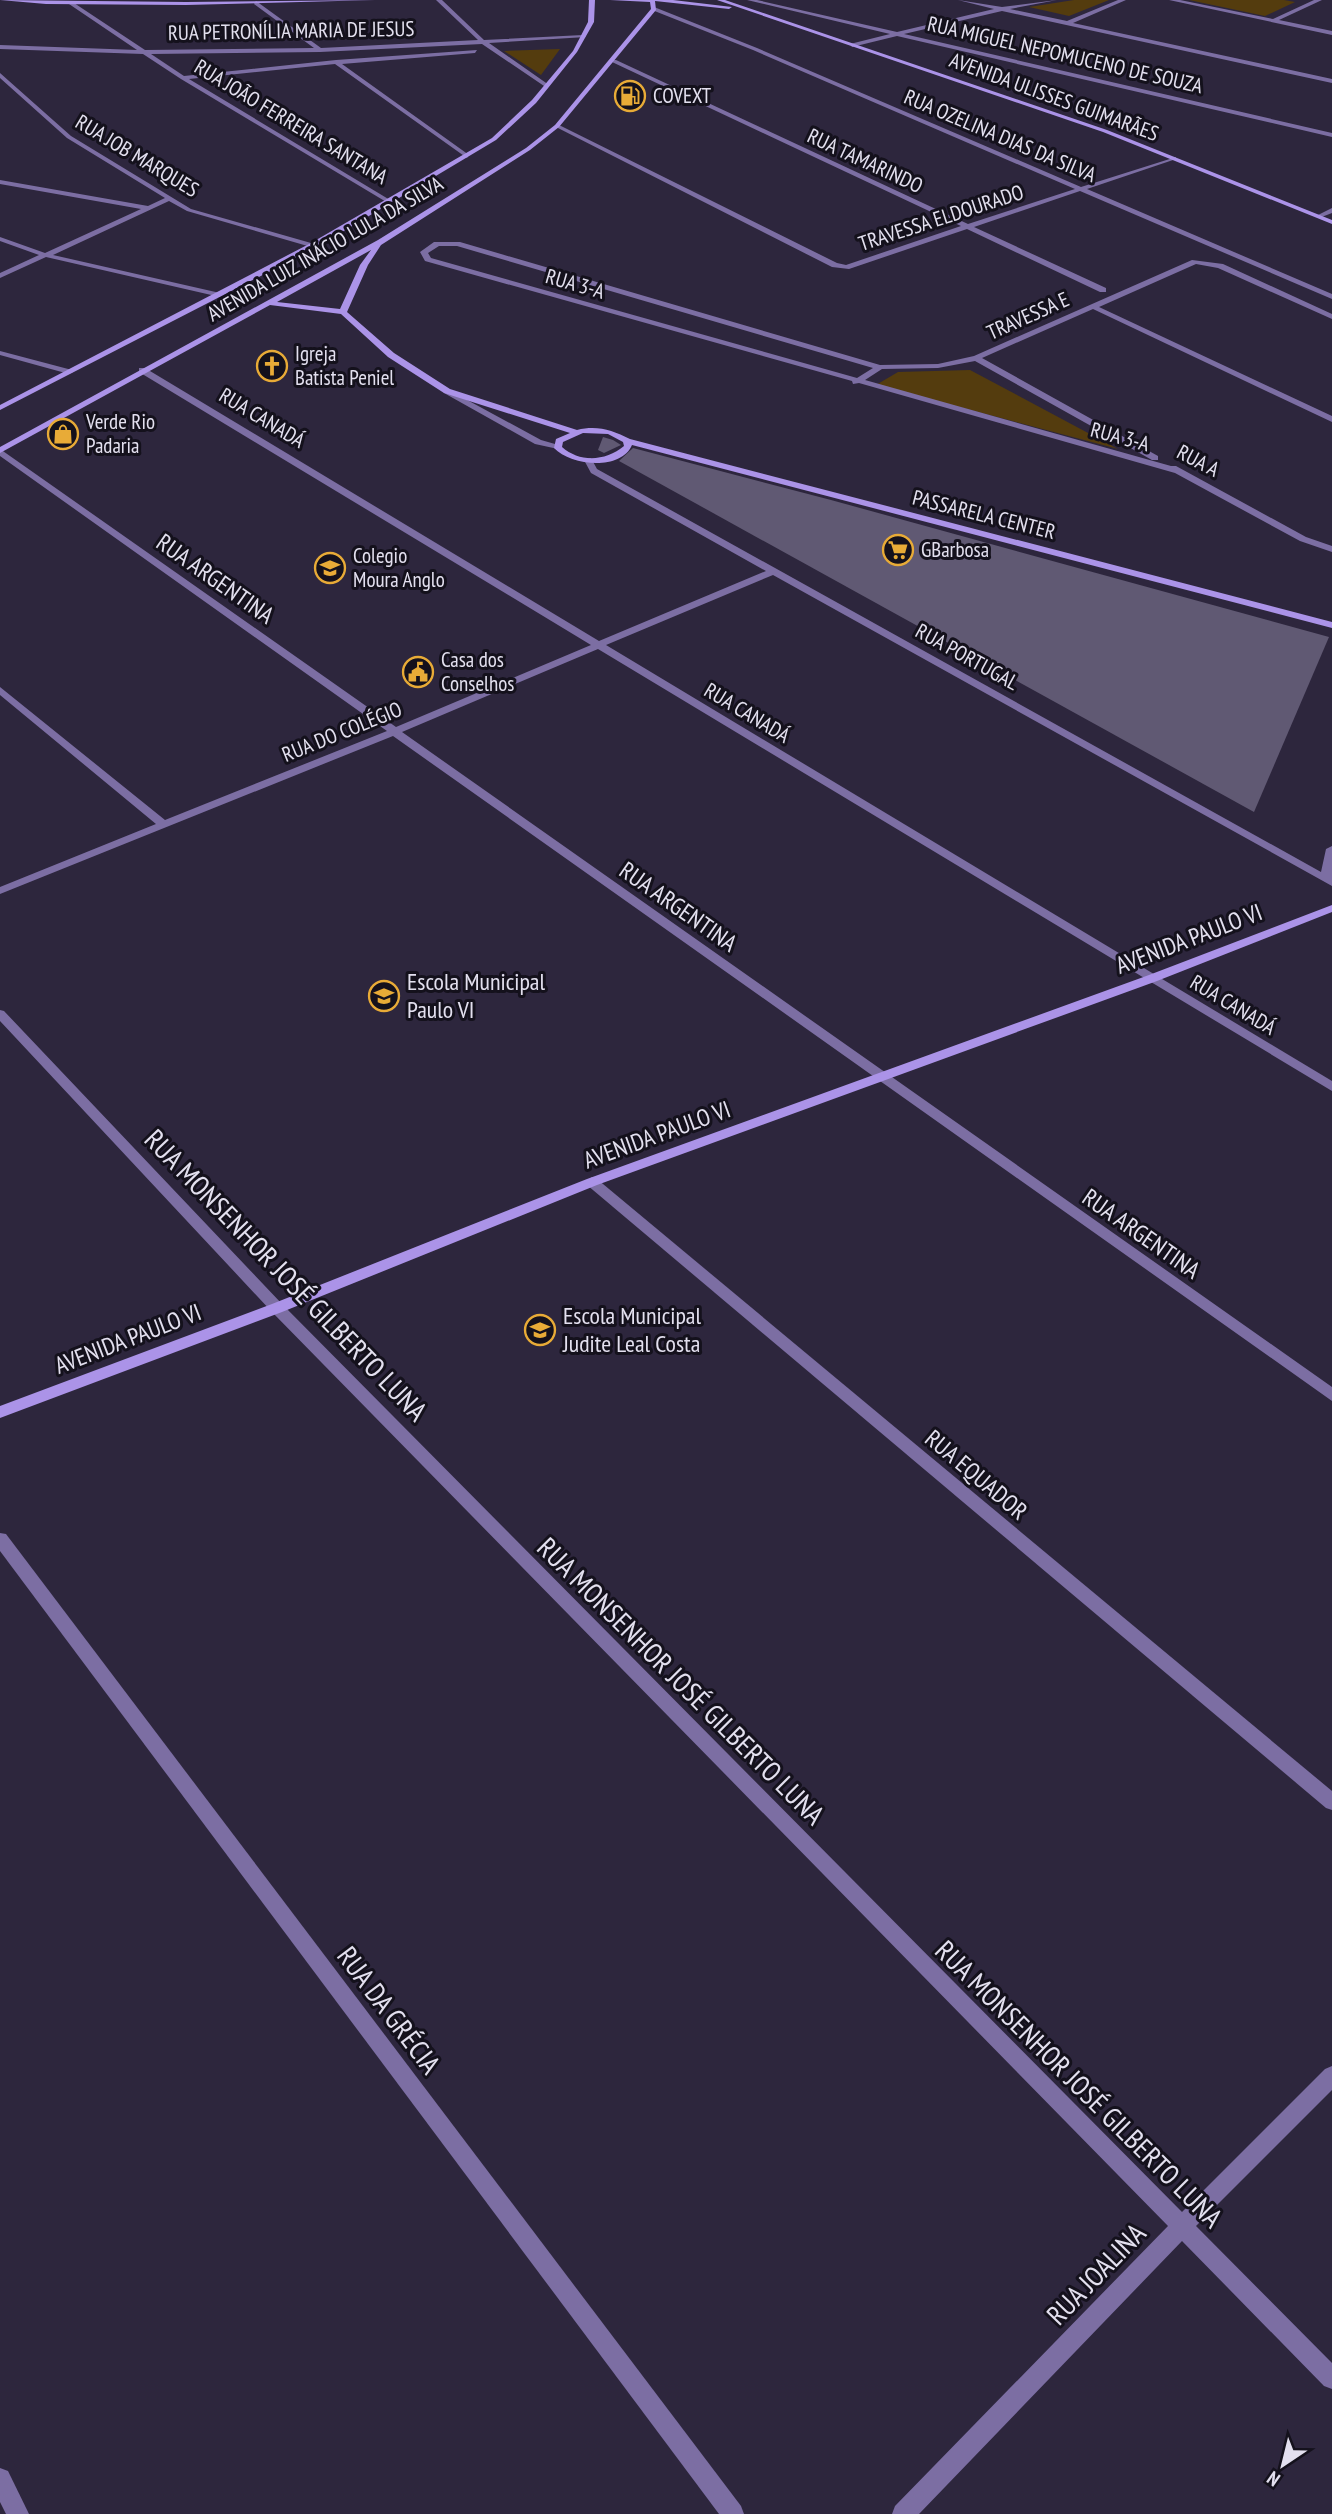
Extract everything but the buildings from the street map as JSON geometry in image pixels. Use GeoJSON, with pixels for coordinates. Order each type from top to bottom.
{"type":"FeatureCollection","features":[{"type":"Feature","properties":{"kind":"street"},"geometry":{"type":"LineString","coordinates":[[0,0],[71,3],[256,3],[372,0]]}},
{"type":"Feature","properties":{"kind":"street"},"geometry":{"type":"LineString","coordinates":[[439,0],[483,41],[547,86]]}},
{"type":"Feature","properties":{"kind":"street","name":"AVENIDA LUIZ INÁCIO LULA DA SILVA"},"geometry":{"type":"LineString","coordinates":[[0,408],[314,245],[467,156],[515,123],[547,86],[583,37],[592,21],[592,0]]}},
{"type":"Feature","properties":{"kind":"street"},"geometry":{"type":"LineString","coordinates":[[613,0],[706,3],[761,15]]}},
{"type":"Feature","properties":{"kind":"street"},"geometry":{"type":"LineString","coordinates":[[653,0],[654,9]]}},
{"type":"Feature","properties":{"kind":"street"},"geometry":{"type":"LineString","coordinates":[[720,0],[761,15]]}},
{"type":"Feature","properties":{"kind":"street","name":"RUA MIGUEL NEPOMUCENO DE SOUZA"},"geometry":{"type":"LineString","coordinates":[[750,0],[1332,135]]}},
{"type":"Feature","properties":{"kind":"street"},"geometry":{"type":"LineString","coordinates":[[961,0],[1332,81]]}},
{"type":"Feature","properties":{"kind":"street"},"geometry":{"type":"LineString","coordinates":[[852,45],[1001,9],[1054,0]]}},
{"type":"Feature","properties":{"kind":"street"},"geometry":{"type":"LineString","coordinates":[[1068,23],[1123,0]]}},
{"type":"Feature","properties":{"kind":"street"},"geometry":{"type":"LineString","coordinates":[[1171,0],[1332,33]]}},
{"type":"Feature","properties":{"kind":"street"},"geometry":{"type":"LineString","coordinates":[[1273,21],[1318,0],[1332,2]]}},
{"type":"Feature","properties":{"kind":"street","name":"RUA JOÃO FERREIRA SANTANA"},"geometry":{"type":"LineString","coordinates":[[71,3],[183,78],[388,201]]}},
{"type":"Feature","properties":{"kind":"street"},"geometry":{"type":"LineString","coordinates":[[256,3],[467,156]]}},
{"type":"Feature","properties":{"kind":"street","name":"AVENIDA LUIZ INÁCIO LULA DA SILVA"},"geometry":{"type":"LineString","coordinates":[[0,451],[142,370],[380,242],[528,149],[557,126],[614,61],[654,9]]}},
{"type":"Feature","properties":{"kind":"street","name":"RUA OZELINA DIAS DA SILVA"},"geometry":{"type":"LineString","coordinates":[[654,9],[755,49],[1332,298]]}},
{"type":"Feature","properties":{"kind":"street","name":"AVENIDA ULISSES GUIMARÃES"},"geometry":{"type":"LineString","coordinates":[[761,15],[1100,130],[1332,222]]}},
{"type":"Feature","properties":{"kind":"street","name":"RUA PETRONÍLIA MARIA DE JESUS"},"geometry":{"type":"LineString","coordinates":[[0,47],[144,52],[320,50],[583,37]]}},
{"type":"Feature","properties":{"kind":"street","name":"RUA PETRONÍLIA MARIA DE JESUS"},"geometry":{"type":"LineString","coordinates":[[183,78],[337,62],[577,46]]}},
{"type":"Feature","properties":{"kind":"street","name":"RUA TAMARINDO"},"geometry":{"type":"LineString","coordinates":[[614,61],[1103,290]]}},
{"type":"Feature","properties":{"kind":"street","name":"RUA JOB MARQUES"},"geometry":{"type":"LineString","coordinates":[[0,75],[69,137],[168,199],[189,210],[221,221],[314,245]]}},
{"type":"Feature","properties":{"kind":"street","name":"TRAVESSA ELDOURADO"},"geometry":{"type":"LineString","coordinates":[[557,126],[839,266],[850,267],[1174,158]]}},
{"type":"Feature","properties":{"kind":"street"},"geometry":{"type":"LineString","coordinates":[[0,181],[151,208]]}},
{"type":"Feature","properties":{"kind":"street"},"geometry":{"type":"LineString","coordinates":[[0,276],[168,199]]}},
{"type":"Feature","properties":{"kind":"street"},"geometry":{"type":"LineString","coordinates":[[1319,216],[1332,210]]}},
{"type":"Feature","properties":{"kind":"street"},"geometry":{"type":"LineString","coordinates":[[0,239],[45,256],[218,295]]}},
{"type":"Feature","properties":{"kind":"street"},"geometry":{"type":"LineString","coordinates":[[343,312],[364,265],[380,242]]}},
{"type":"Feature","properties":{"kind":"street","name":"RUA 3-A"},"geometry":{"type":"LineString","coordinates":[[880,367],[457,244],[437,244],[424,252],[428,259],[1179,471]]}},
{"type":"Feature","properties":{"kind":"street","name":"TRAVESSA E"},"geometry":{"type":"LineString","coordinates":[[880,367],[938,366],[976,358],[1191,263],[1209,263],[1332,317]]}},
{"type":"Feature","properties":{"kind":"street"},"geometry":{"type":"LineString","coordinates":[[269,303],[343,312],[391,355],[447,391],[538,442],[558,446],[565,455],[588,460],[611,458],[622,454],[628,447],[627,441]]}},
{"type":"Feature","properties":{"kind":"street"},"geometry":{"type":"LineString","coordinates":[[1092,306],[1332,419]]}},
{"type":"Feature","properties":{"kind":"street"},"geometry":{"type":"LineString","coordinates":[[0,354],[69,372]]}},
{"type":"Feature","properties":{"kind":"street","name":"RUA A"},"geometry":{"type":"LineString","coordinates":[[976,358],[1303,539],[1332,549]]}},
{"type":"Feature","properties":{"kind":"street"},"geometry":{"type":"LineString","coordinates":[[856,382],[880,367]]}},
{"type":"Feature","properties":{"kind":"street","name":"RUA CANADÁ"},"geometry":{"type":"LineString","coordinates":[[142,370],[289,456],[597,646],[1332,1087]]}},
{"type":"Feature","properties":{"kind":"street"},"geometry":{"type":"LineString","coordinates":[[447,391],[576,432]]}},
{"type":"Feature","properties":{"kind":"street"},"geometry":{"type":"LineString","coordinates":[[558,446],[559,441],[576,432]]}},
{"type":"Feature","properties":{"kind":"street","name":"PASSARELA CENTER"},"geometry":{"type":"LineString","coordinates":[[576,432],[610,432],[627,441],[1332,625]]}},
{"type":"Feature","properties":{"kind":"street","name":"RUA ARGENTINA"},"geometry":{"type":"LineString","coordinates":[[0,451],[1332,1395]]}},
{"type":"Feature","properties":{"kind":"street","name":"RUA PORTUGAL"},"geometry":{"type":"LineString","coordinates":[[588,460],[594,471],[1328,881]]}},
{"type":"Feature","properties":{"kind":"street","name":"RUA DO COLÉGIO"},"geometry":{"type":"LineString","coordinates":[[0,891],[393,732],[774,571]]}},
{"type":"Feature","properties":{"kind":"street"},"geometry":{"type":"LineString","coordinates":[[0,690],[164,825]]}},
{"type":"Feature","properties":{"kind":"street"},"geometry":{"type":"LineString","coordinates":[[1328,881],[1332,849]]}},
{"type":"Feature","properties":{"kind":"street","name":"AVENIDA PAULO VI"},"geometry":{"type":"LineString","coordinates":[[0,1412],[277,1308],[592,1182],[1153,978],[1332,908]]}},
{"type":"Feature","properties":{"kind":"street","name":"RUA MONSENHOR JOSÉ GILBERTO LUNA"},"geometry":{"type":"LineString","coordinates":[[0,1014],[277,1308],[1332,2378]]}},
{"type":"Feature","properties":{"kind":"street","name":"RUA EQUADOR"},"geometry":{"type":"LineString","coordinates":[[592,1182],[1332,1802]]}},
{"type":"Feature","properties":{"kind":"street","name":"RUA DA GRÉCIA"},"geometry":{"type":"LineString","coordinates":[[0,1539],[733,2514]]}},
{"type":"Feature","properties":{"kind":"street","name":"RUA JOALINA"},"geometry":{"type":"LineString","coordinates":[[903,2514],[1182,2225],[1332,2076]]}},
{"type":"Feature","properties":{"kind":"street"},"geometry":{"type":"LineString","coordinates":[[0,2479],[18,2514]]}},
{"type":"Feature","properties":{"kind":"shaded area"},"geometry":{"type":"Polygon","coordinates":[[[1074,0],[1109,0],[1069,16],[1029,7],[1074,0]]]}},
{"type":"Feature","properties":{"kind":"shaded area"},"geometry":{"type":"Polygon","coordinates":[[[1189,0],[1284,0],[1295,2],[1265,16],[1189,0]]]}},
{"type":"Feature","properties":{"kind":"shaded area"},"geometry":{"type":"Polygon","coordinates":[[[560,49],[541,75],[504,51],[560,49]]]}},
{"type":"Feature","properties":{"kind":"shaded area"},"geometry":{"type":"Polygon","coordinates":[[[970,370],[1118,449],[876,385],[898,372],[970,370]]]}},
{"type":"Feature","properties":{"kind":"place","name":"COVEXT"},"geometry":{"type":"Point","coordinates":[630,96]}},
{"type":"Feature","properties":{"kind":"place","name":"Igreja Batista Peniel"},"geometry":{"type":"Point","coordinates":[272,366]}},
{"type":"Feature","properties":{"kind":"place","name":"Verde Rio Padaria"},"geometry":{"type":"Point","coordinates":[63,434]}},
{"type":"Feature","properties":{"kind":"place","name":"GBarbosa"},"geometry":{"type":"Point","coordinates":[898,550]}},
{"type":"Feature","properties":{"kind":"place","name":"Colegio Moura Anglo"},"geometry":{"type":"Point","coordinates":[330,568]}},
{"type":"Feature","properties":{"kind":"place","name":"Casa dos Conselhos"},"geometry":{"type":"Point","coordinates":[418,672]}},
{"type":"Feature","properties":{"kind":"place","name":"Escola Municipal Paulo VI"},"geometry":{"type":"Point","coordinates":[384,996]}},
{"type":"Feature","properties":{"kind":"place","name":"Escola Municipal Judite Leal Costa"},"geometry":{"type":"Point","coordinates":[540,1330]}}]}
